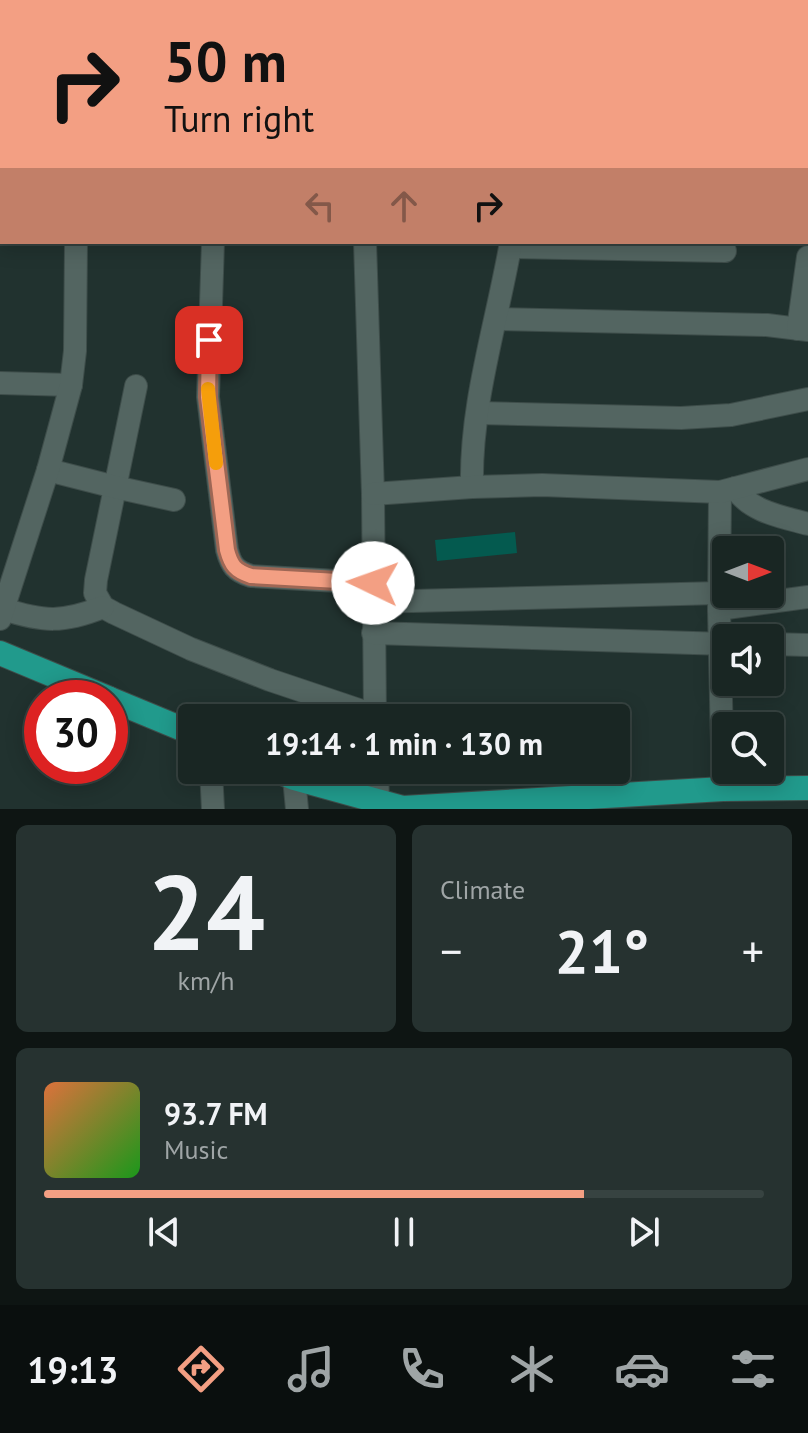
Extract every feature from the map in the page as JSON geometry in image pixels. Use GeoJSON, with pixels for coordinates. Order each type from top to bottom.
{"type":"FeatureCollection","features":[{"type":"Feature","properties":{"kind":"main road"},"geometry":{"type":"LineString","coordinates":[[0,653],[65,680]]}},
{"type":"Feature","properties":{"kind":"main road"},"geometry":{"type":"LineString","coordinates":[[128,706],[178,727]]}},
{"type":"Feature","properties":{"kind":"main road"},"geometry":{"type":"LineString","coordinates":[[319,784],[403,808],[723,789],[808,788]]}},
{"type":"Feature","properties":{"kind":"street"},"geometry":{"type":"LineString","coordinates":[[76,244],[75,351],[71,385],[48,470],[10,557],[2,614],[76,618],[103,607]]}},
{"type":"Feature","properties":{"kind":"street"},"geometry":{"type":"LineString","coordinates":[[213,244],[208,397],[227,550],[230,563],[237,572],[373,593],[712,601]]}},
{"type":"Feature","properties":{"kind":"street"},"geometry":{"type":"LineString","coordinates":[[365,244],[373,494],[374,704]]}},
{"type":"Feature","properties":{"kind":"street"},"geometry":{"type":"LineString","coordinates":[[472,487],[471,462],[478,413],[511,244],[725,251]]}},
{"type":"Feature","properties":{"kind":"street"},"geometry":{"type":"LineString","coordinates":[[496,319],[767,325],[803,329],[808,257]]}},
{"type":"Feature","properties":{"kind":"street"},"geometry":{"type":"LineString","coordinates":[[2,388],[71,385]]}},
{"type":"Feature","properties":{"kind":"street"},"geometry":{"type":"LineString","coordinates":[[136,386],[96,580],[95,593],[103,607],[191,649],[339,704]]}},
{"type":"Feature","properties":{"kind":"street"},"geometry":{"type":"LineString","coordinates":[[478,413],[681,418],[731,415],[808,399]]}},
{"type":"Feature","properties":{"kind":"street"},"geometry":{"type":"LineString","coordinates":[[373,494],[542,485],[727,490],[808,469]]}},
{"type":"Feature","properties":{"kind":"street"},"geometry":{"type":"LineString","coordinates":[[48,470],[174,500]]}},
{"type":"Feature","properties":{"kind":"street"},"geometry":{"type":"LineString","coordinates":[[727,490],[757,508],[808,524]]}},
{"type":"Feature","properties":{"kind":"street"},"geometry":{"type":"LineString","coordinates":[[724,536],[727,490]]}},
{"type":"Feature","properties":{"kind":"street"},"geometry":{"type":"LineString","coordinates":[[784,598],[808,597]]}},
{"type":"Feature","properties":{"kind":"street"},"geometry":{"type":"LineString","coordinates":[[373,633],[712,644]]}},
{"type":"Feature","properties":{"kind":"street"},"geometry":{"type":"LineString","coordinates":[[784,644],[808,645]]}},
{"type":"Feature","properties":{"kind":"street"},"geometry":{"type":"LineString","coordinates":[[723,696],[723,789]]}},
{"type":"Feature","properties":{"kind":"street"},"geometry":{"type":"LineString","coordinates":[[212,784],[213,809]]}},
{"type":"Feature","properties":{"kind":"street"},"geometry":{"type":"LineString","coordinates":[[288,784],[297,809]]}},
{"type":"Feature","properties":{"kind":"street"},"geometry":{"type":"LineString","coordinates":[[377,784],[378,801]]}},
{"type":"Feature","properties":{"kind":"building"},"geometry":{"type":"Polygon","coordinates":[[[515,532],[517,553],[437,561],[435,540],[515,532]]]}},
{"type":"Feature","properties":{"kind":"slow traffic"},"geometry":{"type":"LineString","coordinates":[[208,389],[216,463]]}},
{"type":"Feature","properties":{"kind":"route"},"geometry":{"type":"LineString","coordinates":[[209,340],[208,397],[230,563],[237,572],[251,576],[373,583]]}}]}
